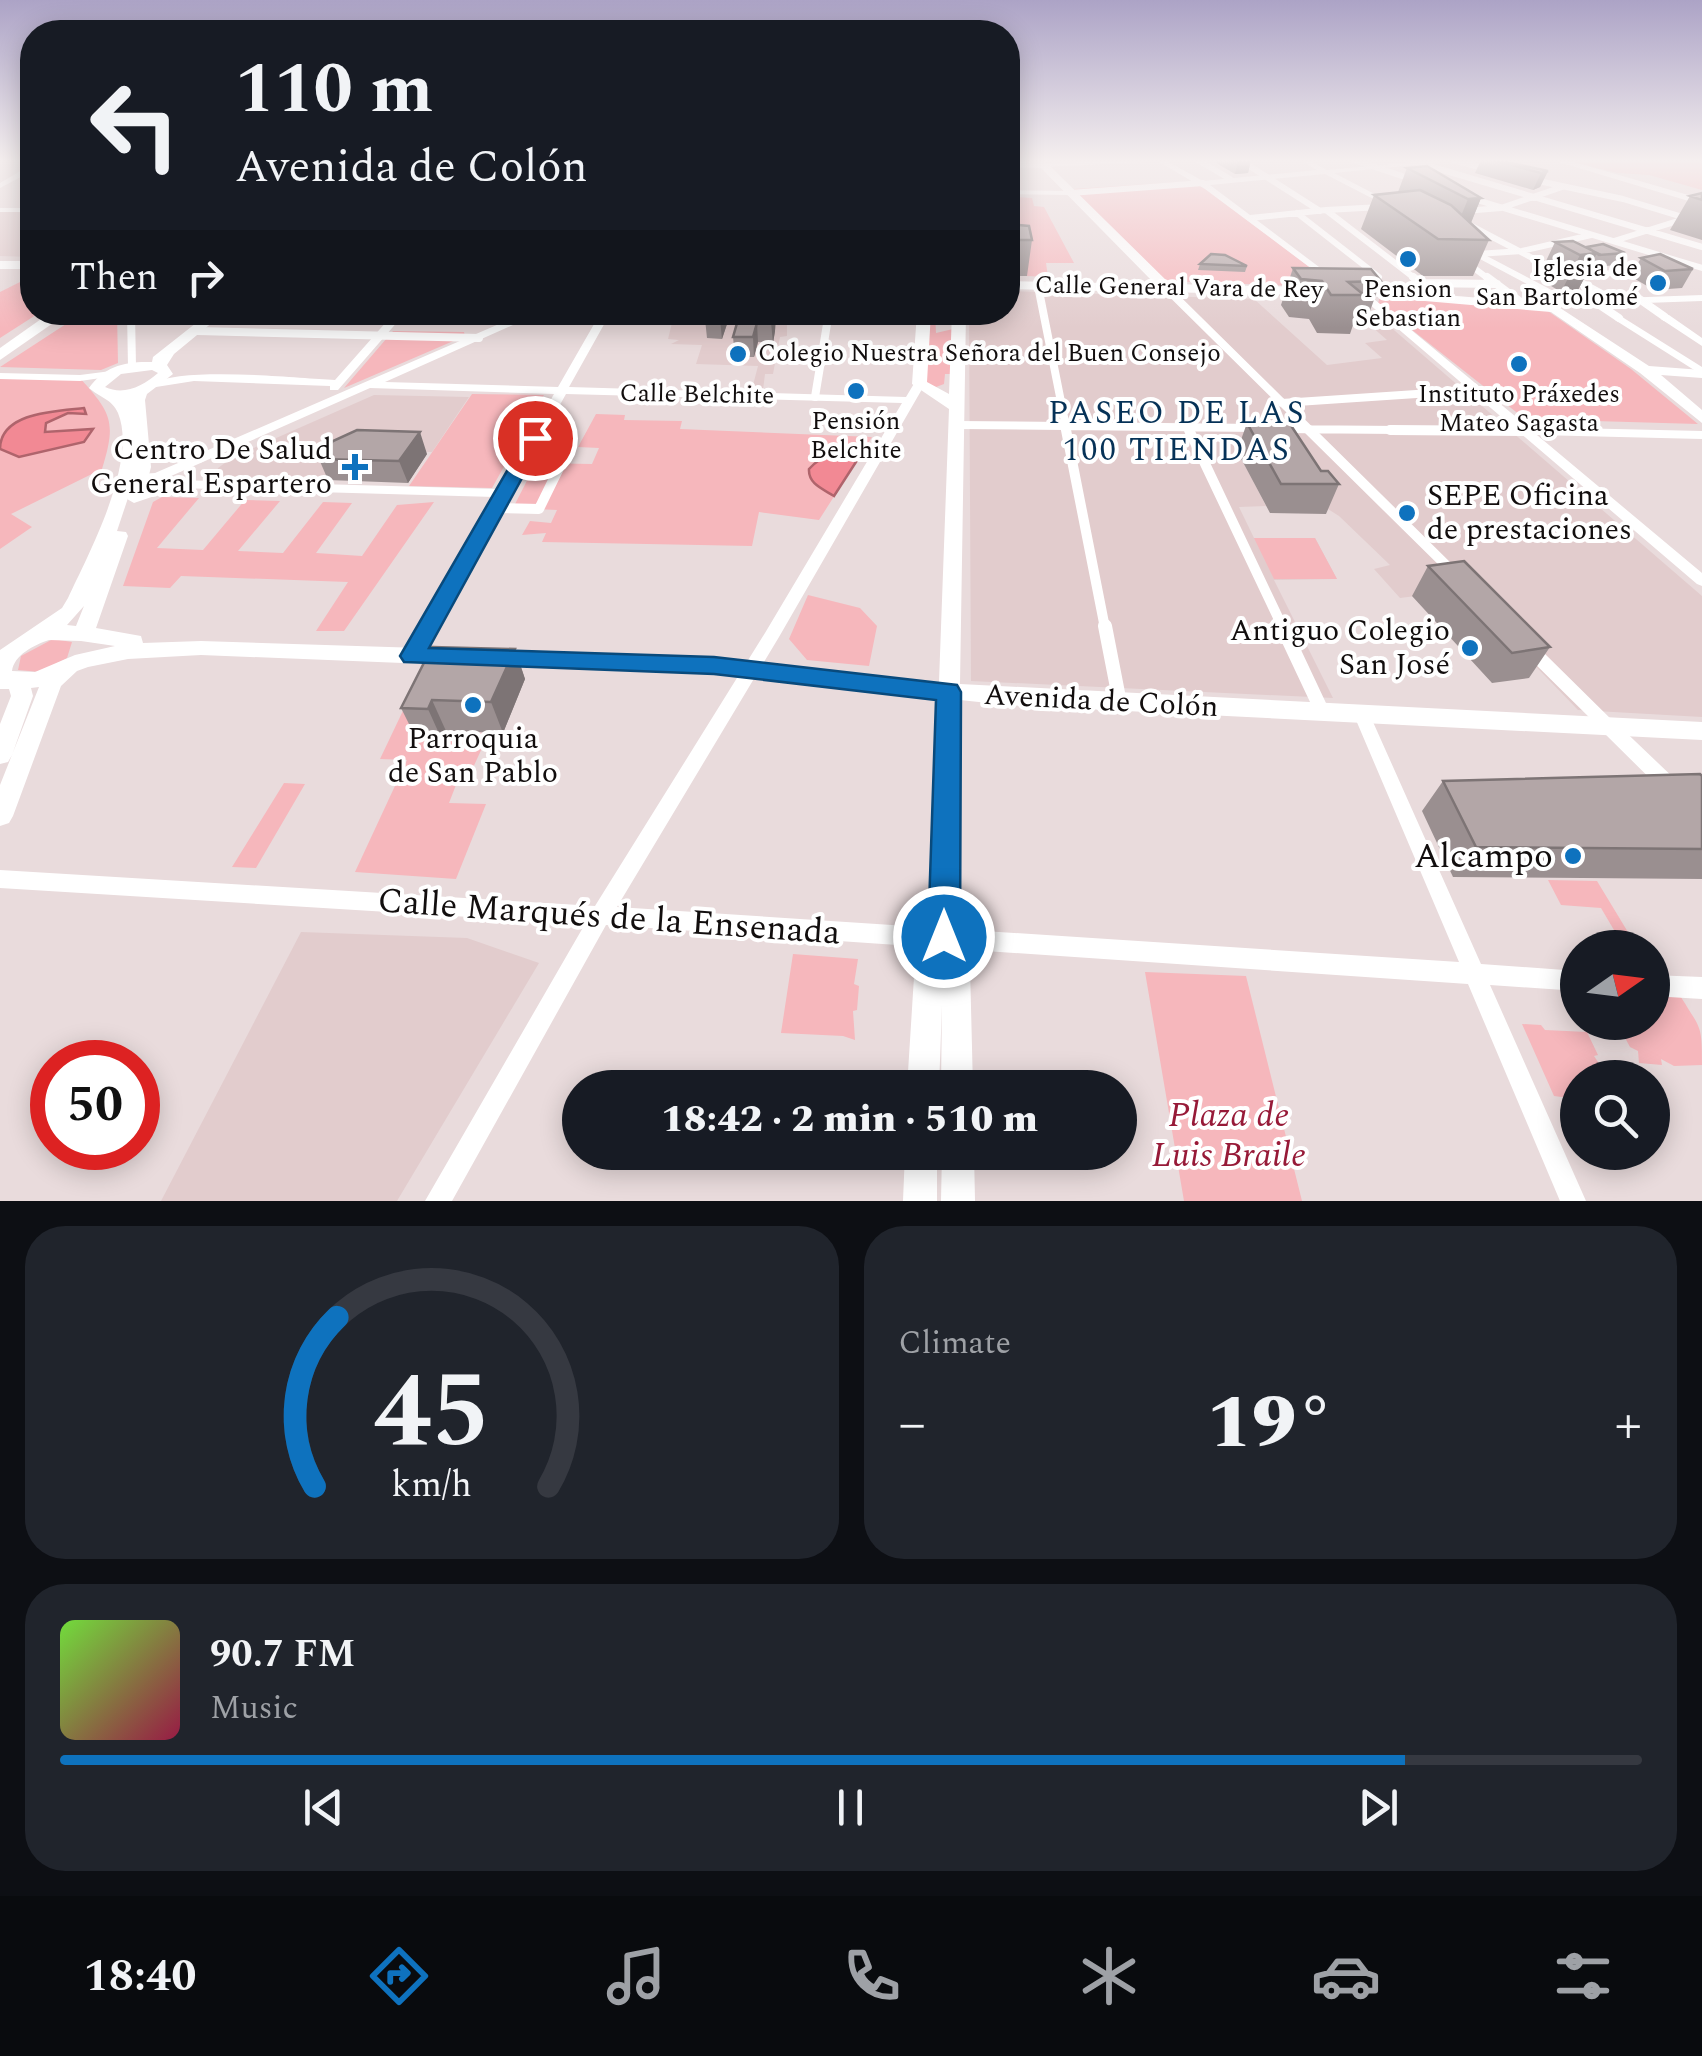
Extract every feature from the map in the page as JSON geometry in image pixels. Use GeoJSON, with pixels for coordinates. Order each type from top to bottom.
{"type":"FeatureCollection","features":[{"type":"Feature","properties":{"kind":"main road"},"geometry":{"type":"LineString","coordinates":[[1093,216],[1166,288]]}},
{"type":"Feature","properties":{"kind":"main road","name":"Calle General Vara de Rey"},"geometry":{"type":"LineString","coordinates":[[1020,285],[1350,292],[1553,305]]}},
{"type":"Feature","properties":{"kind":"main road"},"geometry":{"type":"LineString","coordinates":[[1553,305],[1646,370],[1702,418]]}},
{"type":"Feature","properties":{"kind":"main road"},"geometry":{"type":"LineString","coordinates":[[0,347],[32,325]]}},
{"type":"Feature","properties":{"kind":"main road"},"geometry":{"type":"LineString","coordinates":[[0,356],[44,325]]}},
{"type":"Feature","properties":{"kind":"main road"},"geometry":{"type":"LineString","coordinates":[[105,392],[111,374],[164,361],[204,325]]}},
{"type":"Feature","properties":{"kind":"main road"},"geometry":{"type":"LineString","coordinates":[[923,325],[919,384],[935,392],[958,418]]}},
{"type":"Feature","properties":{"kind":"main road"},"geometry":{"type":"LineString","coordinates":[[958,1070],[956,966],[944,937],[960,325]]}},
{"type":"Feature","properties":{"kind":"main road"},"geometry":{"type":"LineString","coordinates":[[0,816],[47,693],[84,654],[86,635],[134,487],[137,400],[166,374],[164,361]]}},
{"type":"Feature","properties":{"kind":"main road"},"geometry":{"type":"LineString","coordinates":[[1646,370],[1702,373]]}},
{"type":"Feature","properties":{"kind":"main road"},"geometry":{"type":"LineString","coordinates":[[935,392],[958,385]]}},
{"type":"Feature","properties":{"kind":"main road"},"geometry":{"type":"LineString","coordinates":[[105,392],[148,387]]}},
{"type":"Feature","properties":{"kind":"main road"},"geometry":{"type":"LineString","coordinates":[[0,755],[20,704],[7,671],[40,636],[69,613],[134,487],[128,421],[105,392]]}},
{"type":"Feature","properties":{"kind":"main road","name":"Avenida de Colón"},"geometry":{"type":"LineString","coordinates":[[40,636],[66,630],[201,648],[714,666],[948,692],[1702,731]]}},
{"type":"Feature","properties":{"kind":"main road","name":"Avenida de Colón"},"geometry":{"type":"LineString","coordinates":[[7,671],[47,678],[110,652],[201,648]]}},
{"type":"Feature","properties":{"kind":"main road"},"geometry":{"type":"LineString","coordinates":[[924,1070],[929,961],[944,937]]}},
{"type":"Feature","properties":{"kind":"main road"},"geometry":{"type":"LineString","coordinates":[[920,1201],[921,1170]]}},
{"type":"Feature","properties":{"kind":"main road"},"geometry":{"type":"LineString","coordinates":[[958,1170],[958,1201]]}},
{"type":"Feature","properties":{"kind":"street"},"geometry":{"type":"LineString","coordinates":[[1247,216],[1350,292],[1365,296],[1702,581]]}},
{"type":"Feature","properties":{"kind":"street"},"geometry":{"type":"LineString","coordinates":[[1250,218],[1268,216]]}},
{"type":"Feature","properties":{"kind":"street"},"geometry":{"type":"LineString","coordinates":[[1301,216],[1379,277]]}},
{"type":"Feature","properties":{"kind":"street"},"geometry":{"type":"LineString","coordinates":[[1331,216],[1431,291]]}},
{"type":"Feature","properties":{"kind":"street"},"geometry":{"type":"LineString","coordinates":[[1528,216],[1702,268]]}},
{"type":"Feature","properties":{"kind":"street"},"geometry":{"type":"LineString","coordinates":[[1595,216],[1702,247]]}},
{"type":"Feature","properties":{"kind":"street"},"geometry":{"type":"LineString","coordinates":[[1678,216],[1702,224]]}},
{"type":"Feature","properties":{"kind":"street"},"geometry":{"type":"LineString","coordinates":[[1614,242],[1684,218]]}},
{"type":"Feature","properties":{"kind":"street"},"geometry":{"type":"LineString","coordinates":[[1459,220],[1611,299]]}},
{"type":"Feature","properties":{"kind":"street"},"geometry":{"type":"LineString","coordinates":[[1342,224],[1362,222]]}},
{"type":"Feature","properties":{"kind":"street"},"geometry":{"type":"LineString","coordinates":[[1478,254],[1522,252],[1593,235]]}},
{"type":"Feature","properties":{"kind":"street"},"geometry":{"type":"LineString","coordinates":[[1453,240],[1560,298],[1553,305]]}},
{"type":"Feature","properties":{"kind":"street"},"geometry":{"type":"LineString","coordinates":[[1457,256],[1522,303]]}},
{"type":"Feature","properties":{"kind":"street"},"geometry":{"type":"LineString","coordinates":[[1562,276],[1614,273],[1670,259]]}},
{"type":"Feature","properties":{"kind":"street"},"geometry":{"type":"LineString","coordinates":[[1363,264],[1395,262]]}},
{"type":"Feature","properties":{"kind":"street"},"geometry":{"type":"LineString","coordinates":[[1421,282],[1497,284]]}},
{"type":"Feature","properties":{"kind":"street"},"geometry":{"type":"LineString","coordinates":[[1038,286],[1120,703]]}},
{"type":"Feature","properties":{"kind":"street"},"geometry":{"type":"LineString","coordinates":[[1166,288],[1458,577]]}},
{"type":"Feature","properties":{"kind":"street"},"geometry":{"type":"LineString","coordinates":[[1681,297],[1702,313]]}},
{"type":"Feature","properties":{"kind":"street"},"geometry":{"type":"LineString","coordinates":[[1638,298],[1702,343]]}},
{"type":"Feature","properties":{"kind":"street"},"geometry":{"type":"LineString","coordinates":[[1553,305],[1611,299],[1702,298]]}},
{"type":"Feature","properties":{"kind":"street"},"geometry":{"type":"LineString","coordinates":[[1592,300],[1702,373]]}},
{"type":"Feature","properties":{"kind":"street"},"geometry":{"type":"LineString","coordinates":[[132,325],[137,366]]}},
{"type":"Feature","properties":{"kind":"street"},"geometry":{"type":"LineString","coordinates":[[319,407],[390,325]]}},
{"type":"Feature","properties":{"kind":"street"},"geometry":{"type":"LineString","coordinates":[[134,487],[508,325]]}},
{"type":"Feature","properties":{"kind":"street"},"geometry":{"type":"LineString","coordinates":[[412,656],[491,502],[506,489],[599,325]]}},
{"type":"Feature","properties":{"kind":"street"},"geometry":{"type":"LineString","coordinates":[[814,398],[827,325]]}},
{"type":"Feature","properties":{"kind":"street"},"geometry":{"type":"LineString","coordinates":[[197,331],[479,338]]}},
{"type":"Feature","properties":{"kind":"street"},"geometry":{"type":"LineString","coordinates":[[0,376],[80,378],[111,374]]}},
{"type":"Feature","properties":{"kind":"street"},"geometry":{"type":"LineString","coordinates":[[80,378],[105,392]]}},
{"type":"Feature","properties":{"kind":"street"},"geometry":{"type":"LineString","coordinates":[[148,387],[194,378],[339,383]]}},
{"type":"Feature","properties":{"kind":"street"},"geometry":{"type":"LineString","coordinates":[[438,1201],[602,915],[919,384]]}},
{"type":"Feature","properties":{"kind":"street","name":"Calle Belchite"},"geometry":{"type":"LineString","coordinates":[[368,386],[906,400]]}},
{"type":"Feature","properties":{"kind":"street"},"geometry":{"type":"LineString","coordinates":[[1282,402],[1476,390]]}},
{"type":"Feature","properties":{"kind":"street"},"geometry":{"type":"LineString","coordinates":[[958,418],[1065,426],[1702,435]]}},
{"type":"Feature","properties":{"kind":"street"},"geometry":{"type":"LineString","coordinates":[[1188,428],[1322,711]]}},
{"type":"Feature","properties":{"kind":"street"},"geometry":{"type":"LineString","coordinates":[[164,486],[169,490],[491,502],[539,509],[561,464],[521,463]]}},
{"type":"Feature","properties":{"kind":"street"},"geometry":{"type":"LineString","coordinates":[[164,486],[180,467]]}},
{"type":"Feature","properties":{"kind":"street"},"geometry":{"type":"LineString","coordinates":[[134,487],[506,489]]}},
{"type":"Feature","properties":{"kind":"street"},"geometry":{"type":"LineString","coordinates":[[1526,645],[1702,817]]}},
{"type":"Feature","properties":{"kind":"street"},"geometry":{"type":"LineString","coordinates":[[1361,713],[1573,1201]]}},
{"type":"Feature","properties":{"kind":"street","name":"Calle Marqués de la Ensenada"},"geometry":{"type":"LineString","coordinates":[[0,879],[1560,980]]}},
{"type":"Feature","properties":{"kind":"street"},"geometry":{"type":"LineString","coordinates":[[1670,987],[1702,988]]}},
{"type":"Feature","properties":{"kind":"shaded area"},"geometry":{"type":"Polygon","coordinates":[[[0,216],[20,216],[20,257],[0,256],[0,216]]]}},
{"type":"Feature","properties":{"kind":"shaded area"},"geometry":{"type":"Polygon","coordinates":[[[1020,291],[1254,299],[1327,365],[1382,358],[1365,343],[1387,340],[1363,319],[1380,318],[1702,596],[1702,717],[1578,710],[1462,590],[1400,598],[1374,569],[1390,565],[1339,516],[1238,452],[1266,506],[1239,507],[1254,538],[1315,538],[1337,579],[1274,580],[1333,698],[971,681],[969,325],[1020,325],[1020,291]]]}},
{"type":"Feature","properties":{"kind":"shaded area","name":"Colegio Nuestra Señora del Buen Consejo"},"geometry":{"type":"Polygon","coordinates":[[[672,325],[787,325],[787,336],[780,337],[773,374],[765,374],[763,390],[752,389],[758,366],[696,364],[702,345],[671,344],[679,340],[668,339],[672,325]]]}},
{"type":"Feature","properties":{"kind":"shaded area"},"geometry":{"type":"Polygon","coordinates":[[[374,395],[469,397],[432,452],[346,450],[319,483],[216,478],[218,468],[233,457],[374,395]]]}},
{"type":"Feature","properties":{"kind":"shaded area"},"geometry":{"type":"Polygon","coordinates":[[[84,408],[86,414],[68,413],[46,423],[45,432],[93,429],[84,442],[19,457],[0,449],[9,427],[19,421],[84,408]]]}},
{"type":"Feature","properties":{"kind":"shaded area"},"geometry":{"type":"Polygon","coordinates":[[[865,448],[834,496],[811,479],[809,469],[821,459],[865,448]]]}},
{"type":"Feature","properties":{"kind":"shaded area"},"geometry":{"type":"Polygon","coordinates":[[[301,932],[467,938],[539,963],[397,1201],[161,1201],[301,932]]]}},
{"type":"Feature","properties":{"kind":"green space"},"geometry":{"type":"Polygon","coordinates":[[[1020,216],[1049,216],[1074,263],[1046,263],[1048,277],[1027,276],[1024,261],[1020,261],[1020,216]]]}},
{"type":"Feature","properties":{"kind":"green space"},"geometry":{"type":"Polygon","coordinates":[[[1100,216],[1242,216],[1311,268],[1307,268],[1322,287],[1166,281],[1100,216]]]}},
{"type":"Feature","properties":{"kind":"green space"},"geometry":{"type":"Polygon","coordinates":[[[20,282],[20,325],[0,338],[0,292],[20,282]]]}},
{"type":"Feature","properties":{"kind":"green space"},"geometry":{"type":"Polygon","coordinates":[[[1380,297],[1545,309],[1631,369],[1698,424],[1525,419],[1378,303],[1380,297]]]}},
{"type":"Feature","properties":{"kind":"green space"},"geometry":{"type":"Polygon","coordinates":[[[65,325],[117,325],[118,363],[101,370],[0,367],[65,325]]]}},
{"type":"Feature","properties":{"kind":"green space"},"geometry":{"type":"Polygon","coordinates":[[[929,325],[936,325],[936,333],[953,329],[951,374],[945,374],[944,384],[936,387],[925,383],[929,325]]]}},
{"type":"Feature","properties":{"kind":"green space"},"geometry":{"type":"Polygon","coordinates":[[[393,331],[464,332],[465,336],[344,388],[393,331]]]}},
{"type":"Feature","properties":{"kind":"green space"},"geometry":{"type":"Polygon","coordinates":[[[0,376],[80,378],[105,410],[110,428],[102,469],[11,514],[32,527],[0,549],[0,376]]]}},
{"type":"Feature","properties":{"kind":"green space"},"geometry":{"type":"Polygon","coordinates":[[[472,394],[544,395],[492,488],[409,486],[472,394]]]}},
{"type":"Feature","properties":{"kind":"green space"},"geometry":{"type":"Polygon","coordinates":[[[596,414],[625,415],[624,420],[682,421],[680,429],[872,437],[819,520],[759,512],[752,546],[542,542],[546,533],[522,535],[530,521],[551,523],[557,510],[513,508],[536,463],[592,464],[599,448],[578,447],[596,414]]]}},
{"type":"Feature","properties":{"kind":"green space"},"geometry":{"type":"Polygon","coordinates":[[[162,497],[199,498],[157,548],[203,550],[245,500],[280,501],[238,551],[283,553],[323,502],[352,503],[316,553],[362,556],[397,505],[434,502],[344,631],[316,631],[348,582],[181,576],[170,588],[123,586],[153,502],[162,497]]]}},
{"type":"Feature","properties":{"kind":"green space"},"geometry":{"type":"Polygon","coordinates":[[[1254,538],[1315,538],[1337,579],[1274,579],[1254,538]]]}},
{"type":"Feature","properties":{"kind":"green space"},"geometry":{"type":"Polygon","coordinates":[[[808,595],[860,608],[877,626],[869,666],[807,660],[789,639],[808,595]]]}},
{"type":"Feature","properties":{"kind":"green space"},"geometry":{"type":"Polygon","coordinates":[[[53,639],[72,642],[67,658],[40,672],[18,670],[21,656],[53,639]]]}},
{"type":"Feature","properties":{"kind":"green space"},"geometry":{"type":"Polygon","coordinates":[[[429,656],[446,731],[489,733],[471,772],[461,772],[449,803],[486,804],[456,879],[355,872],[407,760],[380,759],[429,656]]]}},
{"type":"Feature","properties":{"kind":"green space"},"geometry":{"type":"Polygon","coordinates":[[[284,783],[305,784],[256,868],[232,867],[284,783]]]}},
{"type":"Feature","properties":{"kind":"green space"},"geometry":{"type":"Polygon","coordinates":[[[1548,880],[1597,881],[1627,930],[1614,930],[1601,908],[1561,905],[1548,880]]]}},
{"type":"Feature","properties":{"kind":"green space"},"geometry":{"type":"Polygon","coordinates":[[[793,954],[858,959],[854,984],[859,986],[857,1010],[853,1011],[855,1040],[781,1033],[793,954]]]}},
{"type":"Feature","properties":{"kind":"green space","name":"Plaza de Luis Braile"},"geometry":{"type":"Polygon","coordinates":[[[1145,972],[1246,976],[1302,1201],[1184,1201],[1145,972]]]}},
{"type":"Feature","properties":{"kind":"green space"},"geometry":{"type":"Polygon","coordinates":[[[1670,997],[1681,997],[1699,1028],[1702,1065],[1674,1066],[1670,1060],[1639,1060],[1638,1051],[1626,1040],[1670,1040],[1670,997]]]}},
{"type":"Feature","properties":{"kind":"green space"},"geometry":{"type":"Polygon","coordinates":[[[1522,1024],[1560,1031],[1560,1040],[1591,1040],[1598,1055],[1594,1056],[1597,1060],[1560,1060],[1560,1097],[1554,1096],[1522,1024]]]}},
{"type":"Feature","properties":{"kind":"building"},"geometry":{"type":"Polygon","coordinates":[[[1405,216],[1463,216],[1489,240],[1438,239],[1405,216]]]}},
{"type":"Feature","properties":{"kind":"building"},"geometry":{"type":"Polygon","coordinates":[[[1020,225],[1029,226],[1032,240],[1020,240],[1020,225]]]}},
{"type":"Feature","properties":{"kind":"building"},"geometry":{"type":"Polygon","coordinates":[[[1573,241],[1597,253],[1580,255],[1555,242],[1573,241]]]}},
{"type":"Feature","properties":{"kind":"building"},"geometry":{"type":"Polygon","coordinates":[[[1603,244],[1625,253],[1599,255],[1587,247],[1603,244]]]}},
{"type":"Feature","properties":{"kind":"building"},"geometry":{"type":"Polygon","coordinates":[[[1211,254],[1225,255],[1247,266],[1200,264],[1211,254]]]}},
{"type":"Feature","properties":{"kind":"building"},"geometry":{"type":"Polygon","coordinates":[[[1660,254],[1693,269],[1665,271],[1641,258],[1660,254]]]}},
{"type":"Feature","properties":{"kind":"building"},"geometry":{"type":"Polygon","coordinates":[[[1293,268],[1371,269],[1381,281],[1348,282],[1364,295],[1331,295],[1322,281],[1301,279],[1293,268]]]}},
{"type":"Feature","properties":{"kind":"building"},"geometry":{"type":"Polygon","coordinates":[[[736,325],[756,325],[753,337],[733,337],[736,325]]]}},
{"type":"Feature","properties":{"kind":"building"},"geometry":{"type":"Polygon","coordinates":[[[1288,421],[1321,471],[1328,471],[1339,484],[1281,484],[1247,423],[1288,421]]]}},
{"type":"Feature","properties":{"kind":"building"},"geometry":{"type":"Polygon","coordinates":[[[357,430],[420,432],[399,461],[319,459],[333,441],[357,430]]]}},
{"type":"Feature","properties":{"kind":"building"},"geometry":{"type":"Polygon","coordinates":[[[1464,561],[1550,647],[1512,653],[1428,566],[1464,561]]]}},
{"type":"Feature","properties":{"kind":"building"},"geometry":{"type":"Polygon","coordinates":[[[432,647],[515,649],[491,702],[432,700],[428,709],[401,708],[432,647]]]}},
{"type":"Feature","properties":{"kind":"building"},"geometry":{"type":"Polygon","coordinates":[[[1700,774],[1702,849],[1476,847],[1443,781],[1700,774]]]}},
{"type":"Feature","properties":{"kind":"place","name":"Pension Sebastian"},"geometry":{"type":"Point","coordinates":[1408,259]}},
{"type":"Feature","properties":{"kind":"place","name":"Iglesia de San Bartolomé"},"geometry":{"type":"Point","coordinates":[1658,283]}},
{"type":"Feature","properties":{"kind":"place","name":"Colegio Nuestra Señora del Buen Consejo"},"geometry":{"type":"Point","coordinates":[738,354]}},
{"type":"Feature","properties":{"kind":"place","name":"Instituto Práxedes Mateo Sagasta"},"geometry":{"type":"Point","coordinates":[1519,364]}},
{"type":"Feature","properties":{"kind":"place","name":"Pensión Belchite"},"geometry":{"type":"Point","coordinates":[856,391]}},
{"type":"Feature","properties":{"kind":"place","name":"Centro De Salud General Espartero"},"geometry":{"type":"Point","coordinates":[355,467]}},
{"type":"Feature","properties":{"kind":"place","name":"SEPE Oficina de prestaciones"},"geometry":{"type":"Point","coordinates":[1407,513]}},
{"type":"Feature","properties":{"kind":"place","name":"Antiguo Colegio San José"},"geometry":{"type":"Point","coordinates":[1470,648]}},
{"type":"Feature","properties":{"kind":"place","name":"Parroquia de San Pablo"},"geometry":{"type":"Point","coordinates":[473,705]}},
{"type":"Feature","properties":{"kind":"place","name":"Alcampo"},"geometry":{"type":"Point","coordinates":[1573,856]}},
{"type":"Feature","properties":{"kind":"district","name":"PASEO DE LAS 100 TIENDAS"},"geometry":{"type":"Point","coordinates":[1177,432]}},
{"type":"Feature","properties":{"kind":"route"},"geometry":{"type":"LineString","coordinates":[[535,438],[412,656],[714,666],[948,692],[944,937]]}}]}
